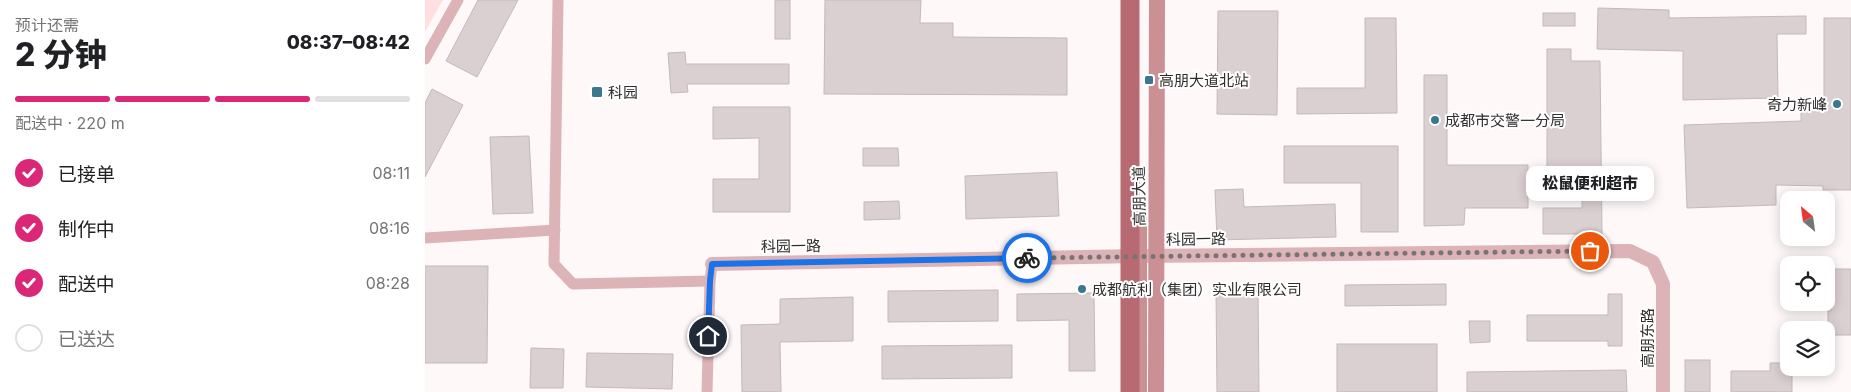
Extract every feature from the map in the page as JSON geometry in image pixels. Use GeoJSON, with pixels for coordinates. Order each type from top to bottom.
{"type":"FeatureCollection","features":[{"type":"Feature","properties":{"kind":"highway"},"geometry":{"type":"LineString","coordinates":[[1130,0],[1130,392]]}},
{"type":"Feature","properties":{"kind":"main road","name":"高朋大道"},"geometry":{"type":"LineString","coordinates":[[1136,0],[1147,256],[1156,392]]}},
{"type":"Feature","properties":{"kind":"main road","name":"高朋大道"},"geometry":{"type":"LineString","coordinates":[[1139,392],[1147,256],[1157,0]]}},
{"type":"Feature","properties":{"kind":"street"},"geometry":{"type":"LineString","coordinates":[[425,59],[458,0]]}},
{"type":"Feature","properties":{"kind":"street"},"geometry":{"type":"LineString","coordinates":[[558,0],[554,264],[573,284],[710,281]]}},
{"type":"Feature","properties":{"kind":"street"},"geometry":{"type":"LineString","coordinates":[[425,238],[555,230]]}},
{"type":"Feature","properties":{"kind":"street","name":"科园一路"},"geometry":{"type":"LineString","coordinates":[[712,264],[1147,256],[1630,251],[1653,262],[1663,284]]}},
{"type":"Feature","properties":{"kind":"street"},"geometry":{"type":"LineString","coordinates":[[707,392],[712,264]]}},
{"type":"Feature","properties":{"kind":"street","name":"高朋东路"},"geometry":{"type":"LineString","coordinates":[[1663,284],[1663,392]]}},
{"type":"Feature","properties":{"kind":"shaded area"},"geometry":{"type":"Polygon","coordinates":[[[425,0],[443,0],[425,32],[425,0]]]}},
{"type":"Feature","properties":{"kind":"building"},"geometry":{"type":"Polygon","coordinates":[[[478,0],[518,0],[477,77],[446,61],[478,0]]]}},
{"type":"Feature","properties":{"kind":"building"},"geometry":{"type":"Polygon","coordinates":[[[775,0],[790,0],[790,39],[775,39],[775,0]]]}},
{"type":"Feature","properties":{"kind":"building"},"geometry":{"type":"Polygon","coordinates":[[[825,0],[921,0],[920,23],[953,23],[953,37],[1067,38],[1067,95],[824,94],[825,0]]]}},
{"type":"Feature","properties":{"kind":"building"},"geometry":{"type":"Polygon","coordinates":[[[1598,8],[1669,10],[1669,18],[1806,16],[1806,34],[1777,34],[1778,98],[1683,100],[1683,51],[1597,49],[1598,8]]]}},
{"type":"Feature","properties":{"kind":"building"},"geometry":{"type":"Polygon","coordinates":[[[1218,11],[1278,11],[1277,115],[1217,114],[1218,11]]]}},
{"type":"Feature","properties":{"kind":"building"},"geometry":{"type":"Polygon","coordinates":[[[1543,13],[1575,13],[1575,26],[1543,26],[1543,13]]]}},
{"type":"Feature","properties":{"kind":"building"},"geometry":{"type":"Polygon","coordinates":[[[1365,18],[1396,18],[1397,113],[1297,114],[1297,88],[1365,88],[1365,18]]]}},
{"type":"Feature","properties":{"kind":"building"},"geometry":{"type":"Polygon","coordinates":[[[1824,18],[1851,18],[1851,190],[1823,190],[1823,186],[1776,185],[1776,205],[1687,208],[1684,125],[1801,121],[1801,108],[1824,108],[1824,18]]]}},
{"type":"Feature","properties":{"kind":"building"},"geometry":{"type":"Polygon","coordinates":[[[1547,49],[1571,49],[1571,61],[1600,61],[1602,234],[1543,234],[1543,208],[1582,208],[1582,189],[1547,188],[1547,49]]]}},
{"type":"Feature","properties":{"kind":"building"},"geometry":{"type":"Polygon","coordinates":[[[685,52],[686,64],[789,64],[789,84],[687,84],[688,92],[671,93],[668,53],[685,52]]]}},
{"type":"Feature","properties":{"kind":"building","name":"成都市交警一分局"},"geometry":{"type":"Polygon","coordinates":[[[1424,75],[1447,75],[1447,165],[1528,165],[1528,208],[1465,208],[1464,225],[1424,226],[1424,75]]]}},
{"type":"Feature","properties":{"kind":"building"},"geometry":{"type":"Polygon","coordinates":[[[432,89],[463,105],[425,177],[425,103],[432,89]]]}},
{"type":"Feature","properties":{"kind":"building"},"geometry":{"type":"Polygon","coordinates":[[[713,107],[790,107],[790,212],[713,212],[713,179],[759,179],[759,138],[713,139],[713,107]]]}},
{"type":"Feature","properties":{"kind":"building"},"geometry":{"type":"Polygon","coordinates":[[[529,136],[533,213],[493,214],[490,137],[529,136]]]}},
{"type":"Feature","properties":{"kind":"building"},"geometry":{"type":"Polygon","coordinates":[[[1284,146],[1398,146],[1398,232],[1361,232],[1361,183],[1284,183],[1284,146]]]}},
{"type":"Feature","properties":{"kind":"building"},"geometry":{"type":"Polygon","coordinates":[[[863,148],[898,148],[899,166],[863,166],[863,148]]]}},
{"type":"Feature","properties":{"kind":"building"},"geometry":{"type":"Polygon","coordinates":[[[1057,172],[1059,216],[966,219],[965,176],[1057,172]]]}},
{"type":"Feature","properties":{"kind":"building"},"geometry":{"type":"Polygon","coordinates":[[[1243,189],[1244,207],[1335,204],[1336,237],[1217,240],[1215,190],[1243,189]]]}},
{"type":"Feature","properties":{"kind":"building"},"geometry":{"type":"Polygon","coordinates":[[[899,201],[900,219],[864,220],[864,202],[899,201]]]}},
{"type":"Feature","properties":{"kind":"building"},"geometry":{"type":"Polygon","coordinates":[[[425,266],[488,266],[487,363],[425,363],[425,266]]]}},
{"type":"Feature","properties":{"kind":"building"},"geometry":{"type":"Polygon","coordinates":[[[1835,269],[1851,269],[1851,335],[1835,335],[1835,321],[1828,321],[1828,311],[1835,311],[1835,269]]]}},
{"type":"Feature","properties":{"kind":"building"},"geometry":{"type":"Polygon","coordinates":[[[1446,284],[1446,305],[1345,306],[1345,285],[1446,284]]]}},
{"type":"Feature","properties":{"kind":"building"},"geometry":{"type":"Polygon","coordinates":[[[998,290],[998,321],[888,322],[888,291],[998,290]]]}},
{"type":"Feature","properties":{"kind":"building"},"geometry":{"type":"Polygon","coordinates":[[[1258,291],[1259,392],[1217,392],[1216,292],[1258,291]]]}},
{"type":"Feature","properties":{"kind":"building"},"geometry":{"type":"Polygon","coordinates":[[[1094,293],[1095,371],[1069,371],[1069,320],[1017,321],[1017,294],[1094,293]]]}},
{"type":"Feature","properties":{"kind":"building"},"geometry":{"type":"Polygon","coordinates":[[[1608,294],[1622,294],[1622,346],[1608,346],[1608,341],[1527,341],[1527,315],[1608,315],[1608,294]]]}},
{"type":"Feature","properties":{"kind":"building"},"geometry":{"type":"Polygon","coordinates":[[[853,297],[853,341],[780,342],[781,392],[742,392],[741,325],[780,324],[780,299],[853,297]]]}},
{"type":"Feature","properties":{"kind":"building"},"geometry":{"type":"Polygon","coordinates":[[[1469,321],[1490,321],[1490,342],[1470,343],[1469,321]]]}},
{"type":"Feature","properties":{"kind":"building"},"geometry":{"type":"Polygon","coordinates":[[[1337,344],[1437,344],[1437,392],[1337,392],[1337,344]]]}},
{"type":"Feature","properties":{"kind":"building"},"geometry":{"type":"Polygon","coordinates":[[[1012,345],[1012,378],[882,379],[882,346],[1012,345]]]}},
{"type":"Feature","properties":{"kind":"building"},"geometry":{"type":"Polygon","coordinates":[[[531,348],[564,349],[563,388],[530,388],[531,348]]]}},
{"type":"Feature","properties":{"kind":"building"},"geometry":{"type":"Polygon","coordinates":[[[587,353],[673,354],[672,389],[586,387],[587,353]]]}},
{"type":"Feature","properties":{"kind":"building"},"geometry":{"type":"Polygon","coordinates":[[[1685,360],[1710,360],[1710,392],[1685,392],[1685,360]]]}},
{"type":"Feature","properties":{"kind":"building"},"geometry":{"type":"Polygon","coordinates":[[[1770,363],[1780,363],[1780,376],[1792,376],[1792,392],[1731,392],[1731,371],[1770,371],[1770,363]]]}},
{"type":"Feature","properties":{"kind":"building"},"geometry":{"type":"Polygon","coordinates":[[[1626,370],[1627,392],[1467,392],[1467,372],[1626,370]]]}},
{"type":"Feature","properties":{"kind":"way so far"},"geometry":{"type":"LineString","coordinates":[[1027,258],[1590,251]]}},
{"type":"Feature","properties":{"kind":"place","name":"高朋大道北站"},"geometry":{"type":"Point","coordinates":[1149,80]}},
{"type":"Feature","properties":{"kind":"place","name":"科园"},"geometry":{"type":"Point","coordinates":[597,92]}},
{"type":"Feature","properties":{"kind":"place","name":"奇力新峰"},"geometry":{"type":"Point","coordinates":[1837,104]}},
{"type":"Feature","properties":{"kind":"place","name":"成都市交警一分局"},"geometry":{"type":"Point","coordinates":[1435,120]}},
{"type":"Feature","properties":{"kind":"place","name":"松鼠便利超市"},"geometry":{"type":"Point","coordinates":[1590,251]}},
{"type":"Feature","properties":{"kind":"place","name":"成都航利（集团）实业有限公司"},"geometry":{"type":"Point","coordinates":[1082,289]}},
{"type":"Feature","properties":{"kind":"route"},"geometry":{"type":"LineString","coordinates":[[708,336],[712,264],[1027,258]]}}]}
